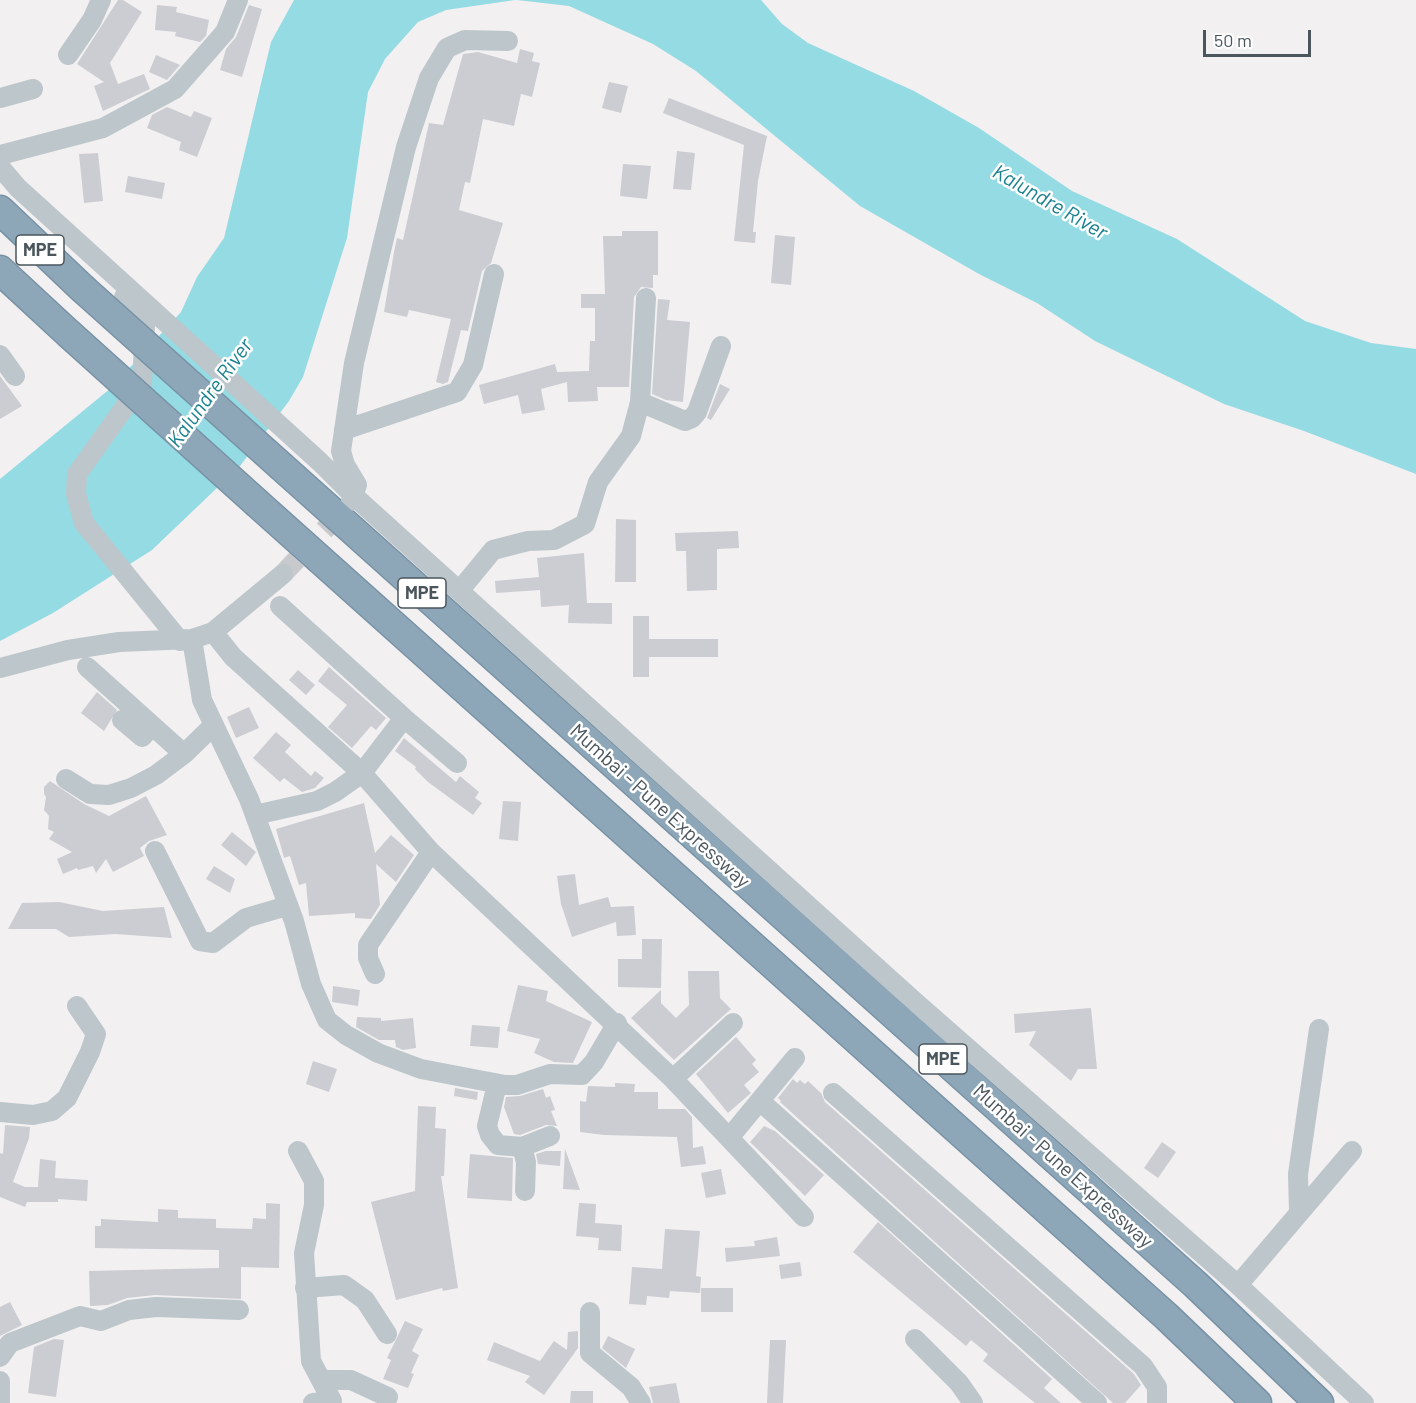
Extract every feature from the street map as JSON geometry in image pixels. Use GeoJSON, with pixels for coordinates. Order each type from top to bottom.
{"type":"FeatureCollection","features":[{"type":"Feature","properties":{"kind":"highway","name":"Mumbai - Pune Expressway"},"geometry":{"type":"LineString","coordinates":[[0,210],[82,288],[1195,1284],[1319,1403]]}},
{"type":"Feature","properties":{"kind":"highway","name":"MPE"},"geometry":{"type":"LineString","coordinates":[[0,270],[258,504],[1157,1308],[1257,1403]]}},
{"type":"Feature","properties":{"kind":"street"},"geometry":{"type":"LineString","coordinates":[[68,55],[92,20],[101,0]]}},
{"type":"Feature","properties":{"kind":"street"},"geometry":{"type":"LineString","coordinates":[[0,155],[103,128],[175,89],[225,32],[238,0]]}},
{"type":"Feature","properties":{"kind":"street"},"geometry":{"type":"LineString","coordinates":[[351,501],[357,485],[345,465],[341,451],[354,363],[406,147],[429,78],[447,48],[465,40],[508,41]]}},
{"type":"Feature","properties":{"kind":"street"},"geometry":{"type":"LineString","coordinates":[[0,98],[33,89]]}},
{"type":"Feature","properties":{"kind":"street"},"geometry":{"type":"LineString","coordinates":[[0,167],[18,188],[106,270],[320,462],[351,501],[460,590],[915,1002],[1238,1285],[1364,1403]]}},
{"type":"Feature","properties":{"kind":"street"},"geometry":{"type":"LineString","coordinates":[[106,270],[145,326],[142,383],[77,474],[76,494],[84,523],[186,640],[202,700],[255,815],[311,984],[327,1020],[346,1035],[378,1053],[421,1069],[497,1084],[517,1085],[550,1074],[582,1075],[594,1062],[617,1023]]}},
{"type":"Feature","properties":{"kind":"street"},"geometry":{"type":"LineString","coordinates":[[344,430],[457,392],[473,365],[494,274]]}},
{"type":"Feature","properties":{"kind":"street"},"geometry":{"type":"LineString","coordinates":[[460,590],[493,550],[528,541],[554,540],[585,524],[598,482],[631,436],[640,402],[646,298]]}},
{"type":"Feature","properties":{"kind":"street"},"geometry":{"type":"LineString","coordinates":[[640,402],[685,421],[692,418],[697,412],[721,346]]}},
{"type":"Feature","properties":{"kind":"street"},"geometry":{"type":"LineString","coordinates":[[0,355],[15,376]]}},
{"type":"Feature","properties":{"kind":"street"},"geometry":{"type":"LineString","coordinates":[[0,668],[68,650],[118,642],[186,640],[213,632],[283,574]]}},
{"type":"Feature","properties":{"kind":"street"},"geometry":{"type":"LineString","coordinates":[[280,606],[457,763]]}},
{"type":"Feature","properties":{"kind":"street"},"geometry":{"type":"LineString","coordinates":[[213,632],[233,657],[362,773],[431,852],[617,1023],[804,1217]]}},
{"type":"Feature","properties":{"kind":"street"},"geometry":{"type":"LineString","coordinates":[[87,666],[183,754]]}},
{"type":"Feature","properties":{"kind":"street"},"geometry":{"type":"LineString","coordinates":[[255,815],[317,801],[335,792],[362,773],[404,718]]}},
{"type":"Feature","properties":{"kind":"street"},"geometry":{"type":"LineString","coordinates":[[122,720],[142,736],[152,726]]}},
{"type":"Feature","properties":{"kind":"street"},"geometry":{"type":"LineString","coordinates":[[66,779],[90,794],[109,795],[156,775],[214,725]]}},
{"type":"Feature","properties":{"kind":"street"},"geometry":{"type":"LineString","coordinates":[[154,851],[200,941],[213,943],[246,918],[287,906]]}},
{"type":"Feature","properties":{"kind":"street"},"geometry":{"type":"LineString","coordinates":[[375,974],[368,958],[368,945],[431,852]]}},
{"type":"Feature","properties":{"kind":"street"},"geometry":{"type":"LineString","coordinates":[[0,1112],[33,1115],[52,1111],[67,1098],[87,1060],[96,1034],[77,1006]]}},
{"type":"Feature","properties":{"kind":"street"},"geometry":{"type":"LineString","coordinates":[[673,1079],[733,1023]]}},
{"type":"Feature","properties":{"kind":"street"},"geometry":{"type":"LineString","coordinates":[[1299,1211],[1298,1174],[1319,1029]]}},
{"type":"Feature","properties":{"kind":"street"},"geometry":{"type":"LineString","coordinates":[[729,1138],[795,1058]]}},
{"type":"Feature","properties":{"kind":"street"},"geometry":{"type":"LineString","coordinates":[[497,1084],[487,1126],[490,1135],[498,1145],[522,1147],[550,1136]]}},
{"type":"Feature","properties":{"kind":"street"},"geometry":{"type":"LineString","coordinates":[[833,1093],[1143,1366],[1157,1387],[1157,1403]]}},
{"type":"Feature","properties":{"kind":"street"},"geometry":{"type":"LineString","coordinates":[[760,1101],[1097,1403]]}},
{"type":"Feature","properties":{"kind":"street"},"geometry":{"type":"LineString","coordinates":[[522,1147],[526,1162],[525,1191]]}},
{"type":"Feature","properties":{"kind":"street"},"geometry":{"type":"LineString","coordinates":[[1238,1285],[1352,1150]]}},
{"type":"Feature","properties":{"kind":"street"},"geometry":{"type":"LineString","coordinates":[[298,1151],[314,1181],[314,1205],[304,1253],[311,1361],[332,1401],[313,1403]]}},
{"type":"Feature","properties":{"kind":"street"},"geometry":{"type":"LineString","coordinates":[[305,1288],[344,1285],[365,1300],[387,1334]]}},
{"type":"Feature","properties":{"kind":"street"},"geometry":{"type":"LineString","coordinates":[[0,1357],[10,1343],[80,1316],[101,1320],[129,1310],[156,1307],[239,1310]]}},
{"type":"Feature","properties":{"kind":"street"},"geometry":{"type":"LineString","coordinates":[[590,1312],[590,1353],[631,1387],[641,1403]]}},
{"type":"Feature","properties":{"kind":"street"},"geometry":{"type":"LineString","coordinates":[[915,1339],[959,1383],[973,1403]]}},
{"type":"Feature","properties":{"kind":"street"},"geometry":{"type":"LineString","coordinates":[[321,1380],[351,1380],[388,1397]]}},
{"type":"Feature","properties":{"kind":"street"},"geometry":{"type":"LineString","coordinates":[[0,1381],[0,1403]]}},
{"type":"Feature","properties":{"kind":"water","name":"Kalundre River"},"geometry":{"type":"Polygon","coordinates":[[[294,0],[515,0],[446,10],[418,22],[385,59],[368,92],[347,238],[303,377],[289,401],[240,466],[152,550],[53,613],[0,641],[0,479],[111,388],[181,312],[197,277],[224,238],[271,42],[294,0]]]}},
{"type":"Feature","properties":{"kind":"water","name":"Kalundre River"},"geometry":{"type":"Polygon","coordinates":[[[517,0],[761,0],[782,24],[808,43],[914,91],[979,128],[1072,191],[1177,239],[1305,321],[1371,343],[1416,349],[1416,474],[1304,431],[1224,404],[1095,341],[1037,303],[979,274],[860,206],[696,71],[653,44],[569,6],[517,0]]]}},
{"type":"Feature","properties":{"kind":"building"},"geometry":{"type":"Polygon","coordinates":[[[118,0],[123,0],[142,12],[110,63],[118,84],[144,74],[150,89],[103,111],[94,86],[104,82],[77,64],[118,0]]]}},
{"type":"Feature","properties":{"kind":"building"},"geometry":{"type":"Polygon","coordinates":[[[157,5],[177,7],[176,12],[209,20],[206,36],[200,42],[175,36],[176,32],[155,30],[157,5]]]}},
{"type":"Feature","properties":{"kind":"building"},"geometry":{"type":"Polygon","coordinates":[[[249,5],[262,9],[242,77],[220,70],[226,49],[236,37],[249,5]]]}},
{"type":"Feature","properties":{"kind":"building"},"geometry":{"type":"Polygon","coordinates":[[[520,49],[534,53],[532,61],[540,63],[532,97],[521,94],[514,126],[483,119],[470,183],[465,182],[459,210],[503,223],[491,263],[482,271],[468,331],[461,330],[448,382],[443,384],[436,382],[451,319],[409,310],[407,317],[384,312],[397,238],[403,240],[429,123],[443,125],[463,54],[478,52],[517,63],[520,49]]]}},
{"type":"Feature","properties":{"kind":"building"},"geometry":{"type":"Polygon","coordinates":[[[156,55],[180,65],[167,80],[149,72],[156,55]]]}},
{"type":"Feature","properties":{"kind":"building"},"geometry":{"type":"Polygon","coordinates":[[[609,82],[628,86],[621,113],[602,108],[609,82]]]}},
{"type":"Feature","properties":{"kind":"building"},"geometry":{"type":"Polygon","coordinates":[[[669,98],[767,136],[758,181],[753,232],[756,232],[755,243],[734,241],[744,145],[663,113],[669,98]]]}},
{"type":"Feature","properties":{"kind":"building"},"geometry":{"type":"Polygon","coordinates":[[[167,107],[191,117],[194,111],[212,118],[197,157],[179,150],[181,142],[147,128],[152,115],[167,107]]]}},
{"type":"Feature","properties":{"kind":"building"},"geometry":{"type":"Polygon","coordinates":[[[677,151],[695,153],[691,190],[673,189],[677,151]]]}},
{"type":"Feature","properties":{"kind":"building"},"geometry":{"type":"Polygon","coordinates":[[[98,153],[103,201],[84,203],[79,154],[98,153]]]}},
{"type":"Feature","properties":{"kind":"building"},"geometry":{"type":"Polygon","coordinates":[[[623,164],[651,166],[647,199],[620,196],[623,164]]]}},
{"type":"Feature","properties":{"kind":"building"},"geometry":{"type":"Polygon","coordinates":[[[128,176],[165,183],[162,199],[125,192],[128,176]]]}},
{"type":"Feature","properties":{"kind":"building"},"geometry":{"type":"Polygon","coordinates":[[[622,231],[658,231],[658,275],[653,275],[653,288],[641,287],[634,297],[629,387],[597,387],[598,401],[568,402],[567,382],[541,389],[545,410],[522,414],[518,395],[484,404],[479,385],[555,364],[557,372],[589,371],[590,341],[595,341],[595,308],[581,308],[581,294],[605,294],[603,236],[622,236],[622,231]]]}},
{"type":"Feature","properties":{"kind":"building"},"geometry":{"type":"Polygon","coordinates":[[[775,235],[795,237],[791,285],[771,283],[775,235]]]}},
{"type":"Feature","properties":{"kind":"building"},"geometry":{"type":"Polygon","coordinates":[[[658,299],[670,300],[667,320],[690,322],[683,402],[666,400],[652,394],[658,299]]]}},
{"type":"Feature","properties":{"kind":"building"},"geometry":{"type":"Polygon","coordinates":[[[0,376],[22,406],[0,419],[0,376]]]}},
{"type":"Feature","properties":{"kind":"building"},"geometry":{"type":"Polygon","coordinates":[[[720,384],[730,389],[711,420],[707,418],[720,384]]]}},
{"type":"Feature","properties":{"kind":"building"},"geometry":{"type":"Polygon","coordinates":[[[616,519],[636,520],[636,582],[615,582],[616,519]]]}},
{"type":"Feature","properties":{"kind":"building"},"geometry":{"type":"Polygon","coordinates":[[[738,531],[739,548],[717,549],[717,590],[687,591],[686,551],[676,551],[675,533],[738,531]]]}},
{"type":"Feature","properties":{"kind":"building"},"geometry":{"type":"Polygon","coordinates":[[[584,553],[587,603],[612,603],[612,624],[568,623],[569,605],[541,607],[540,590],[496,593],[495,581],[539,577],[537,558],[584,553]]]}},
{"type":"Feature","properties":{"kind":"building"},"geometry":{"type":"Polygon","coordinates":[[[633,616],[649,616],[649,639],[718,639],[718,657],[649,657],[649,677],[633,677],[633,616]]]}},
{"type":"Feature","properties":{"kind":"building"},"geometry":{"type":"Polygon","coordinates":[[[329,667],[386,718],[376,730],[371,726],[352,748],[328,727],[347,705],[318,681],[329,667]]]}},
{"type":"Feature","properties":{"kind":"building"},"geometry":{"type":"Polygon","coordinates":[[[298,670],[315,685],[306,695],[289,680],[298,670]]]}},
{"type":"Feature","properties":{"kind":"building"},"geometry":{"type":"Polygon","coordinates":[[[97,692],[117,710],[104,731],[81,713],[97,692]]]}},
{"type":"Feature","properties":{"kind":"building"},"geometry":{"type":"Polygon","coordinates":[[[249,707],[259,728],[236,738],[227,717],[249,707]]]}},
{"type":"Feature","properties":{"kind":"building"},"geometry":{"type":"Polygon","coordinates":[[[276,732],[291,745],[285,752],[311,776],[315,771],[324,778],[315,788],[302,792],[284,778],[280,782],[253,758],[276,732]]]}},
{"type":"Feature","properties":{"kind":"building"},"geometry":{"type":"Polygon","coordinates":[[[404,738],[456,782],[460,776],[479,792],[475,798],[482,803],[473,815],[428,782],[415,769],[416,767],[395,751],[404,738]]]}},
{"type":"Feature","properties":{"kind":"building"},"geometry":{"type":"Polygon","coordinates":[[[50,781],[84,804],[109,816],[146,796],[167,835],[149,841],[140,848],[144,856],[113,872],[106,859],[96,873],[93,866],[78,870],[77,868],[63,874],[57,859],[72,852],[49,839],[54,832],[48,829],[49,816],[44,810],[46,797],[44,787],[50,781]]]}},
{"type":"Feature","properties":{"kind":"building"},"geometry":{"type":"Polygon","coordinates":[[[503,801],[521,802],[518,841],[499,839],[503,801]]]}},
{"type":"Feature","properties":{"kind":"building"},"geometry":{"type":"Polygon","coordinates":[[[364,803],[375,853],[391,835],[414,855],[396,882],[376,864],[380,905],[371,919],[355,918],[355,913],[309,916],[306,883],[299,885],[290,856],[284,858],[276,829],[364,803]]]}},
{"type":"Feature","properties":{"kind":"building"},"geometry":{"type":"Polygon","coordinates":[[[232,832],[256,852],[246,866],[221,845],[232,832]]]}},
{"type":"Feature","properties":{"kind":"building"},"geometry":{"type":"Polygon","coordinates":[[[214,866],[235,879],[230,893],[206,879],[214,866]]]}},
{"type":"Feature","properties":{"kind":"building"},"geometry":{"type":"Polygon","coordinates":[[[575,874],[579,905],[608,897],[611,907],[634,906],[636,935],[617,936],[616,922],[572,937],[561,904],[557,876],[575,874]]]}},
{"type":"Feature","properties":{"kind":"building"},"geometry":{"type":"Polygon","coordinates":[[[59,902],[103,911],[164,907],[172,938],[115,934],[69,937],[56,929],[8,929],[22,903],[59,902]]]}},
{"type":"Feature","properties":{"kind":"building"},"geometry":{"type":"Polygon","coordinates":[[[642,939],[662,939],[661,988],[618,987],[618,959],[642,959],[642,939]]]}},
{"type":"Feature","properties":{"kind":"building"},"geometry":{"type":"Polygon","coordinates":[[[688,971],[719,971],[720,998],[731,1009],[674,1060],[631,1018],[661,990],[661,1003],[676,1018],[689,1005],[688,971]]]}},
{"type":"Feature","properties":{"kind":"building"},"geometry":{"type":"Polygon","coordinates":[[[518,985],[548,991],[546,1001],[592,1022],[573,1063],[554,1062],[534,1053],[540,1039],[507,1031],[518,985]]]}},
{"type":"Feature","properties":{"kind":"building"},"geometry":{"type":"Polygon","coordinates":[[[333,986],[360,990],[358,1006],[332,1002],[333,986]]]}},
{"type":"Feature","properties":{"kind":"building"},"geometry":{"type":"Polygon","coordinates":[[[1091,1008],[1097,1069],[1078,1069],[1071,1081],[1029,1045],[1036,1031],[1015,1033],[1014,1014],[1091,1008]]]}},
{"type":"Feature","properties":{"kind":"building"},"geometry":{"type":"Polygon","coordinates":[[[357,1017],[381,1018],[381,1021],[413,1018],[416,1048],[403,1050],[396,1047],[395,1040],[379,1040],[356,1027],[357,1017]]]}},
{"type":"Feature","properties":{"kind":"building"},"geometry":{"type":"Polygon","coordinates":[[[472,1025],[500,1027],[498,1048],[470,1046],[472,1025]]]}},
{"type":"Feature","properties":{"kind":"building"},"geometry":{"type":"Polygon","coordinates":[[[736,1037],[756,1060],[752,1064],[759,1072],[744,1085],[751,1093],[728,1113],[696,1074],[736,1037]]]}},
{"type":"Feature","properties":{"kind":"building"},"geometry":{"type":"Polygon","coordinates":[[[313,1061],[337,1069],[329,1092],[306,1084],[313,1061]]]}},
{"type":"Feature","properties":{"kind":"building"},"geometry":{"type":"Polygon","coordinates":[[[793,1079],[797,1083],[800,1080],[805,1084],[808,1081],[821,1093],[825,1102],[1134,1374],[1141,1385],[1125,1403],[1113,1403],[780,1102],[778,1098],[793,1079]]]}},
{"type":"Feature","properties":{"kind":"building"},"geometry":{"type":"Polygon","coordinates":[[[615,1083],[635,1084],[634,1092],[658,1092],[658,1109],[685,1109],[692,1117],[693,1148],[703,1146],[706,1164],[681,1167],[677,1137],[580,1132],[580,1101],[586,1102],[588,1086],[615,1087],[615,1083]]]}},
{"type":"Feature","properties":{"kind":"building"},"geometry":{"type":"Polygon","coordinates":[[[455,1088],[478,1092],[477,1100],[454,1096],[455,1088]]]}},
{"type":"Feature","properties":{"kind":"building"},"geometry":{"type":"Polygon","coordinates":[[[543,1089],[546,1098],[550,1096],[555,1110],[551,1111],[557,1126],[546,1125],[520,1135],[514,1134],[504,1107],[506,1097],[520,1096],[543,1089]]]}},
{"type":"Feature","properties":{"kind":"building"},"geometry":{"type":"Polygon","coordinates":[[[418,1106],[436,1107],[435,1128],[446,1129],[444,1176],[441,1176],[458,1288],[443,1291],[442,1288],[396,1300],[371,1202],[415,1191],[418,1106]]]}},
{"type":"Feature","properties":{"kind":"building"},"geometry":{"type":"Polygon","coordinates":[[[5,1125],[30,1127],[29,1138],[13,1182],[25,1187],[38,1187],[40,1159],[56,1161],[55,1178],[88,1180],[87,1201],[58,1199],[58,1202],[27,1202],[25,1207],[0,1197],[0,1153],[3,1154],[5,1125]]]}},
{"type":"Feature","properties":{"kind":"building"},"geometry":{"type":"Polygon","coordinates":[[[764,1126],[775,1131],[824,1175],[805,1196],[750,1142],[764,1126]]]}},
{"type":"Feature","properties":{"kind":"building"},"geometry":{"type":"Polygon","coordinates":[[[1162,1142],[1176,1152],[1158,1178],[1144,1168],[1162,1142]]]}},
{"type":"Feature","properties":{"kind":"building"},"geometry":{"type":"Polygon","coordinates":[[[565,1149],[580,1190],[563,1189],[565,1149]]]}},
{"type":"Feature","properties":{"kind":"building"},"geometry":{"type":"Polygon","coordinates":[[[561,1151],[560,1166],[538,1164],[536,1154],[561,1151]]]}},
{"type":"Feature","properties":{"kind":"building"},"geometry":{"type":"Polygon","coordinates":[[[470,1154],[513,1158],[512,1201],[467,1198],[470,1154]]]}},
{"type":"Feature","properties":{"kind":"building"},"geometry":{"type":"Polygon","coordinates":[[[721,1169],[726,1194],[706,1198],[701,1173],[721,1169]]]}},
{"type":"Feature","properties":{"kind":"building"},"geometry":{"type":"Polygon","coordinates":[[[266,1203],[280,1204],[279,1268],[241,1267],[241,1299],[155,1295],[127,1298],[108,1305],[90,1306],[89,1271],[219,1268],[219,1250],[95,1248],[95,1226],[101,1226],[101,1219],[158,1222],[158,1209],[178,1210],[178,1218],[216,1219],[216,1228],[252,1229],[253,1218],[266,1219],[266,1203]]]}},
{"type":"Feature","properties":{"kind":"building"},"geometry":{"type":"Polygon","coordinates":[[[579,1203],[596,1204],[595,1223],[622,1225],[621,1251],[598,1250],[599,1238],[576,1236],[579,1203]]]}},
{"type":"Feature","properties":{"kind":"building"},"geometry":{"type":"Polygon","coordinates":[[[878,1222],[1052,1379],[1044,1388],[1061,1403],[1035,1403],[983,1361],[988,1354],[971,1340],[966,1346],[853,1252],[878,1222]]]}},
{"type":"Feature","properties":{"kind":"building"},"geometry":{"type":"Polygon","coordinates":[[[665,1229],[700,1231],[696,1276],[701,1277],[700,1293],[670,1291],[669,1298],[647,1296],[646,1305],[629,1304],[632,1267],[662,1269],[665,1229]]]}},
{"type":"Feature","properties":{"kind":"building"},"geometry":{"type":"Polygon","coordinates":[[[777,1237],[780,1256],[726,1262],[725,1248],[755,1246],[754,1241],[777,1237]]]}},
{"type":"Feature","properties":{"kind":"building"},"geometry":{"type":"Polygon","coordinates":[[[800,1262],[802,1276],[781,1279],[779,1265],[800,1262]]]}},
{"type":"Feature","properties":{"kind":"building"},"geometry":{"type":"Polygon","coordinates":[[[701,1288],[733,1288],[733,1312],[701,1312],[701,1288]]]}},
{"type":"Feature","properties":{"kind":"building"},"geometry":{"type":"Polygon","coordinates":[[[10,1302],[22,1325],[0,1336],[0,1307],[10,1302]]]}},
{"type":"Feature","properties":{"kind":"building"},"geometry":{"type":"Polygon","coordinates":[[[405,1321],[423,1329],[412,1351],[419,1355],[411,1373],[414,1374],[408,1388],[383,1379],[391,1360],[387,1358],[405,1321]]]}},
{"type":"Feature","properties":{"kind":"building"},"geometry":{"type":"Polygon","coordinates":[[[578,1331],[578,1348],[544,1395],[525,1382],[530,1376],[487,1360],[494,1342],[540,1361],[554,1341],[567,1350],[568,1332],[578,1331]]]}},
{"type":"Feature","properties":{"kind":"building"},"geometry":{"type":"Polygon","coordinates":[[[608,1336],[635,1349],[626,1368],[602,1348],[608,1336]]]}},
{"type":"Feature","properties":{"kind":"building"},"geometry":{"type":"Polygon","coordinates":[[[54,1339],[64,1340],[56,1397],[28,1393],[34,1347],[54,1339]]]}},
{"type":"Feature","properties":{"kind":"building"},"geometry":{"type":"Polygon","coordinates":[[[770,1340],[786,1340],[783,1403],[767,1403],[770,1340]]]}},
{"type":"Feature","properties":{"kind":"building"},"geometry":{"type":"Polygon","coordinates":[[[676,1383],[680,1403],[653,1403],[649,1387],[676,1383]]]}},
{"type":"Feature","properties":{"kind":"building"},"geometry":{"type":"Polygon","coordinates":[[[571,1391],[593,1391],[593,1403],[570,1403],[571,1391]]]}},
{"type":"Feature","properties":{"kind":"tunnel"},"geometry":{"type":"LineString","coordinates":[[283,574],[346,507]]}}]}
